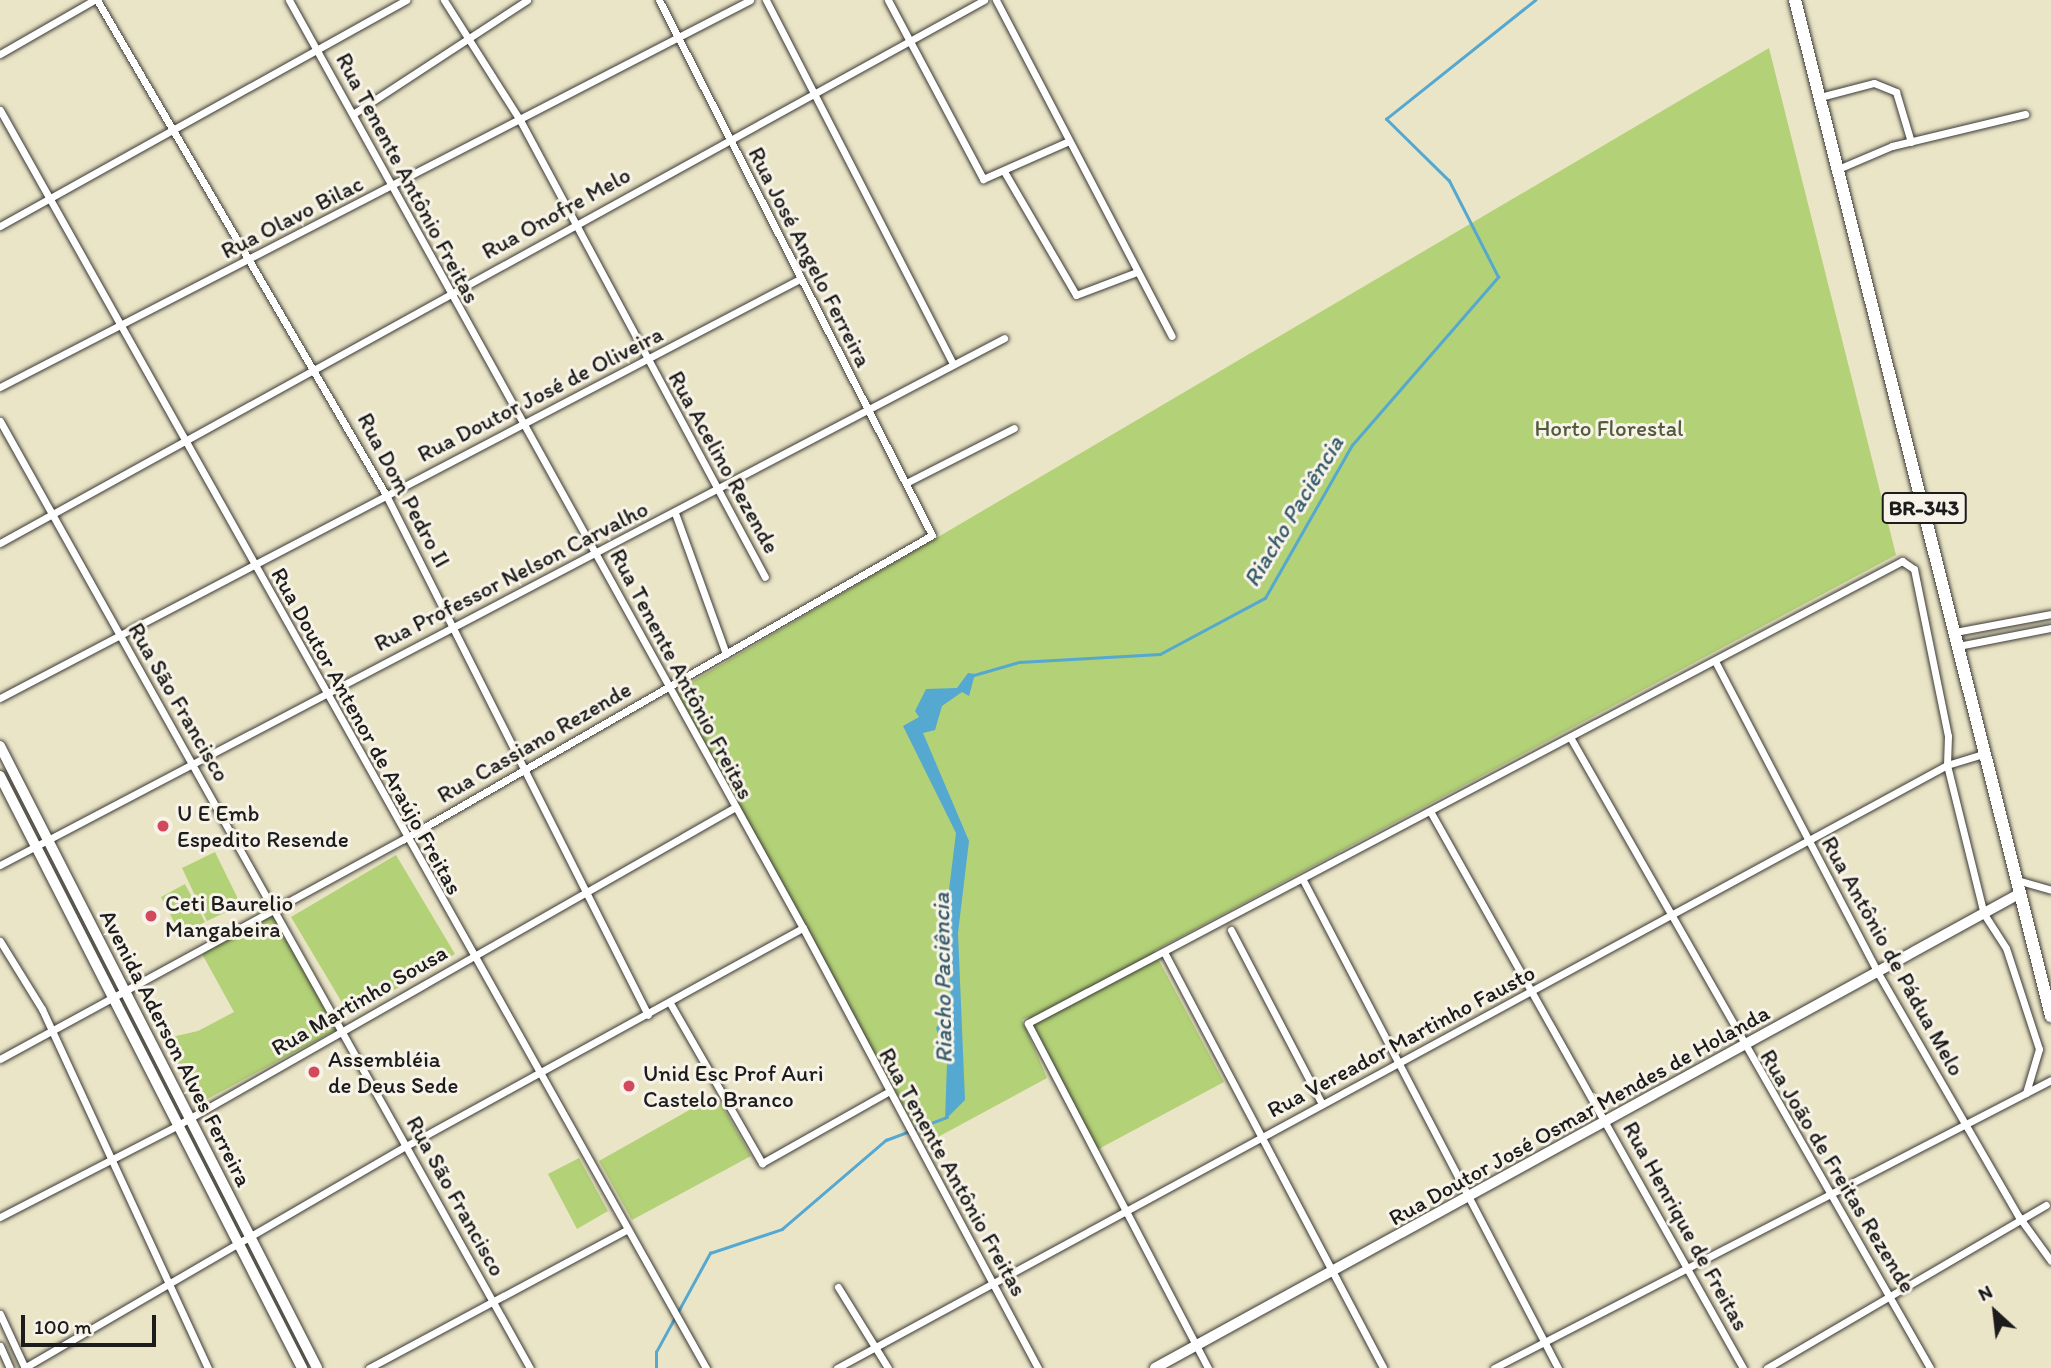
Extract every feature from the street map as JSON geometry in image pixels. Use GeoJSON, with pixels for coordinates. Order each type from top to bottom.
{"type":"FeatureCollection","features":[{"type":"Feature","properties":{"kind":"highway","name":"BR-343"},"geometry":{"type":"LineString","coordinates":[[1795,0],[2051,1016]]}},
{"type":"Feature","properties":{"kind":"main road","name":"Avenida Aderson Alves Ferreira"},"geometry":{"type":"LineString","coordinates":[[0,746],[118,994],[141,1053],[178,1125],[317,1368]]}},
{"type":"Feature","properties":{"kind":"main road","name":"Avenida Aderson Alves Ferreira"},"geometry":{"type":"LineString","coordinates":[[0,776],[35,846],[118,994],[151,1046],[189,1119],[302,1368]]}},
{"type":"Feature","properties":{"kind":"main road"},"geometry":{"type":"LineString","coordinates":[[141,1053],[151,1046]]}},
{"type":"Feature","properties":{"kind":"street"},"geometry":{"type":"LineString","coordinates":[[0,54],[95,0]]}},
{"type":"Feature","properties":{"kind":"street","name":"Rua Dom Pedro II"},"geometry":{"type":"LineString","coordinates":[[95,0],[172,132],[252,258],[386,495],[648,1015]]}},
{"type":"Feature","properties":{"kind":"street","name":"Rua Tenente Antônio Freitas"},"geometry":{"type":"LineString","coordinates":[[289,0],[394,187],[448,294],[596,555],[732,809],[803,928],[886,1093],[1038,1368]]}},
{"type":"Feature","properties":{"kind":"street"},"geometry":{"type":"LineString","coordinates":[[0,226],[406,0]]}},
{"type":"Feature","properties":{"kind":"street","name":"Rua Acelino Rezende"},"geometry":{"type":"LineString","coordinates":[[444,0],[521,122],[647,362],[721,491],[765,576]]}},
{"type":"Feature","properties":{"kind":"street"},"geometry":{"type":"LineString","coordinates":[[353,114],[471,41],[527,0]]}},
{"type":"Feature","properties":{"kind":"street","name":"Rua José Angelo Ferreira"},"geometry":{"type":"LineString","coordinates":[[659,0],[728,141],[930,531]]}},
{"type":"Feature","properties":{"kind":"street","name":"Rua Olavo Bilac"},"geometry":{"type":"LineString","coordinates":[[0,387],[521,122],[750,0]]}},
{"type":"Feature","properties":{"kind":"street"},"geometry":{"type":"LineString","coordinates":[[766,0],[953,364]]}},
{"type":"Feature","properties":{"kind":"street"},"geometry":{"type":"LineString","coordinates":[[888,0],[980,176],[988,181],[1069,141]]}},
{"type":"Feature","properties":{"kind":"street","name":"Rua Onofre Melo"},"geometry":{"type":"LineString","coordinates":[[0,543],[984,0]]}},
{"type":"Feature","properties":{"kind":"street"},"geometry":{"type":"LineString","coordinates":[[996,0],[1172,336]]}},
{"type":"Feature","properties":{"kind":"street"},"geometry":{"type":"LineString","coordinates":[[1820,97],[1874,83],[1896,92],[1911,142]]}},
{"type":"Feature","properties":{"kind":"street","name":"Rua Doutor Antenor de Araújo Freitas"},"geometry":{"type":"LineString","coordinates":[[0,110],[404,839],[706,1368]]}},
{"type":"Feature","properties":{"kind":"street"},"geometry":{"type":"LineString","coordinates":[[1838,169],[1911,142],[2025,114]]}},
{"type":"Feature","properties":{"kind":"street"},"geometry":{"type":"LineString","coordinates":[[1005,173],[1073,293],[1084,297],[1137,272]]}},
{"type":"Feature","properties":{"kind":"street","name":"Rua Doutor José de Oliveira"},"geometry":{"type":"LineString","coordinates":[[0,698],[386,495],[647,362],[799,280]]}},
{"type":"Feature","properties":{"kind":"street","name":"Rua Professor Nelson Carvalho"},"geometry":{"type":"LineString","coordinates":[[0,865],[325,694],[721,491],[1004,338]]}},
{"type":"Feature","properties":{"kind":"street","name":"Rua São Francisco"},"geometry":{"type":"LineString","coordinates":[[0,421],[530,1368]]}},
{"type":"Feature","properties":{"kind":"street"},"geometry":{"type":"LineString","coordinates":[[906,484],[1014,428]]}},
{"type":"Feature","properties":{"kind":"street"},"geometry":{"type":"LineString","coordinates":[[676,513],[726,654]]}},
{"type":"Feature","properties":{"kind":"street","name":"Rua Cassiano Rezende"},"geometry":{"type":"LineString","coordinates":[[0,1059],[404,839],[928,539],[930,531]]}},
{"type":"Feature","properties":{"kind":"street"},"geometry":{"type":"LineString","coordinates":[[1208,1368],[1123,1211],[1028,1023],[1908,561],[1948,736],[1947,765],[1984,914],[2006,948],[2039,1048],[2026,1093]]}},
{"type":"Feature","properties":{"kind":"street"},"geometry":{"type":"LineString","coordinates":[[1955,632],[2051,614]]}},
{"type":"Feature","properties":{"kind":"street"},"geometry":{"type":"LineString","coordinates":[[1958,646],[2051,628]]}},
{"type":"Feature","properties":{"kind":"street","name":"Rua Antônio de Pádua Melo"},"geometry":{"type":"LineString","coordinates":[[1715,661],[1878,973],[2019,1217],[2051,1261]]}},
{"type":"Feature","properties":{"kind":"street","name":"Rua João de Freitas Rezende"},"geometry":{"type":"LineString","coordinates":[[1570,737],[1743,1047],[1890,1295],[1930,1368]]}},
{"type":"Feature","properties":{"kind":"street","name":"Rua Vereador Martinho Fausto"},"geometry":{"type":"LineString","coordinates":[[837,1368],[1262,1136],[1534,993],[1947,765],[1984,754]]}},
{"type":"Feature","properties":{"kind":"street","name":"Rua Martinho Sousa"},"geometry":{"type":"LineString","coordinates":[[0,1217],[189,1119],[732,809]]}},
{"type":"Feature","properties":{"kind":"street","name":"Rua Henrique de Freitas"},"geometry":{"type":"LineString","coordinates":[[1430,811],[1743,1368]]}},
{"type":"Feature","properties":{"kind":"street"},"geometry":{"type":"LineString","coordinates":[[2016,879],[2051,890]]}},
{"type":"Feature","properties":{"kind":"street"},"geometry":{"type":"LineString","coordinates":[[1303,880],[1558,1368]]}},
{"type":"Feature","properties":{"kind":"street","name":"Rua Doutor José Osmar Mendes de Holanda"},"geometry":{"type":"LineString","coordinates":[[1156,1368],[1607,1123],[2019,894]]}},
{"type":"Feature","properties":{"kind":"street"},"geometry":{"type":"LineString","coordinates":[[0,1314],[25,1368],[406,1146],[803,928]]}},
{"type":"Feature","properties":{"kind":"street"},"geometry":{"type":"LineString","coordinates":[[1231,930],[1322,1104]]}},
{"type":"Feature","properties":{"kind":"street"},"geometry":{"type":"LineString","coordinates":[[0,941],[50,1030],[208,1368]]}},
{"type":"Feature","properties":{"kind":"street"},"geometry":{"type":"LineString","coordinates":[[1164,952],[1334,1270],[1383,1368]]}},
{"type":"Feature","properties":{"kind":"street"},"geometry":{"type":"LineString","coordinates":[[670,1003],[762,1163],[886,1093]]}},
{"type":"Feature","properties":{"kind":"street"},"geometry":{"type":"LineString","coordinates":[[1494,1368],[2051,1080]]}},
{"type":"Feature","properties":{"kind":"street"},"geometry":{"type":"LineString","coordinates":[[1767,1368],[2019,1217],[2046,1205]]}},
{"type":"Feature","properties":{"kind":"street"},"geometry":{"type":"LineString","coordinates":[[369,1368],[494,1304],[626,1230]]}},
{"type":"Feature","properties":{"kind":"street"},"geometry":{"type":"LineString","coordinates":[[838,1287],[888,1368]]}},
{"type":"Feature","properties":{"kind":"street"},"geometry":{"type":"LineString","coordinates":[[0,1346],[10,1368]]}},
{"type":"Feature","properties":{"kind":"green space","name":"Horto Florestal"},"geometry":{"type":"Polygon","coordinates":[[[1769,48],[1896,555],[1154,951],[1224,1082],[1093,1152],[1028,1017],[1022,1020],[1047,1078],[925,1144],[673,693],[1769,48]]]}},
{"type":"Feature","properties":{"kind":"green space"},"geometry":{"type":"Polygon","coordinates":[[[215,852],[241,905],[207,921],[182,868],[215,852]]]}},
{"type":"Feature","properties":{"kind":"green space"},"geometry":{"type":"Polygon","coordinates":[[[396,855],[455,954],[350,1016],[291,917],[396,855]]]}},
{"type":"Feature","properties":{"kind":"green space"},"geometry":{"type":"Polygon","coordinates":[[[185,884],[205,922],[181,935],[161,897],[185,884]]]}},
{"type":"Feature","properties":{"kind":"green space"},"geometry":{"type":"Polygon","coordinates":[[[277,911],[340,1028],[198,1104],[163,1039],[198,1031],[234,1012],[201,952],[277,911]]]}},
{"type":"Feature","properties":{"kind":"green space"},"geometry":{"type":"Polygon","coordinates":[[[716,1095],[751,1156],[632,1220],[599,1161],[716,1095]]]}},
{"type":"Feature","properties":{"kind":"green space"},"geometry":{"type":"Polygon","coordinates":[[[579,1158],[608,1211],[577,1229],[548,1174],[579,1158]]]}},
{"type":"Feature","properties":{"kind":"water"},"geometry":{"type":"Polygon","coordinates":[[[968,673],[975,674],[969,696],[962,692],[942,706],[935,730],[923,733],[969,841],[958,933],[965,1100],[945,1120],[947,1063],[936,1028],[951,1008],[947,906],[956,833],[903,726],[919,717],[915,711],[926,689],[957,688],[968,673]]]}},
{"type":"Feature","properties":{"kind":"waterway","name":"Riacho Paciência"},"geometry":{"type":"LineString","coordinates":[[974,675],[1019,662],[1160,654],[1265,598],[1352,445],[1498,277],[1449,181],[1386,119],[1535,0]]}},
{"type":"Feature","properties":{"kind":"waterway","name":"Riacho Paciência"},"geometry":{"type":"LineString","coordinates":[[656,1368],[656,1352],[710,1253],[782,1229],[886,1140],[947,1117]]}},
{"type":"Feature","properties":{"kind":"place","name":"U E Emb Espedito Resende"},"geometry":{"type":"Point","coordinates":[163,826]}},
{"type":"Feature","properties":{"kind":"place","name":"Ceti Baurelio Mangabeira"},"geometry":{"type":"Point","coordinates":[151,916]}},
{"type":"Feature","properties":{"kind":"place","name":"Assembléia de Deus Sede"},"geometry":{"type":"Point","coordinates":[314,1072]}},
{"type":"Feature","properties":{"kind":"place","name":"Unid Esc Prof Auri Castelo Branco"},"geometry":{"type":"Point","coordinates":[629,1086]}}]}
